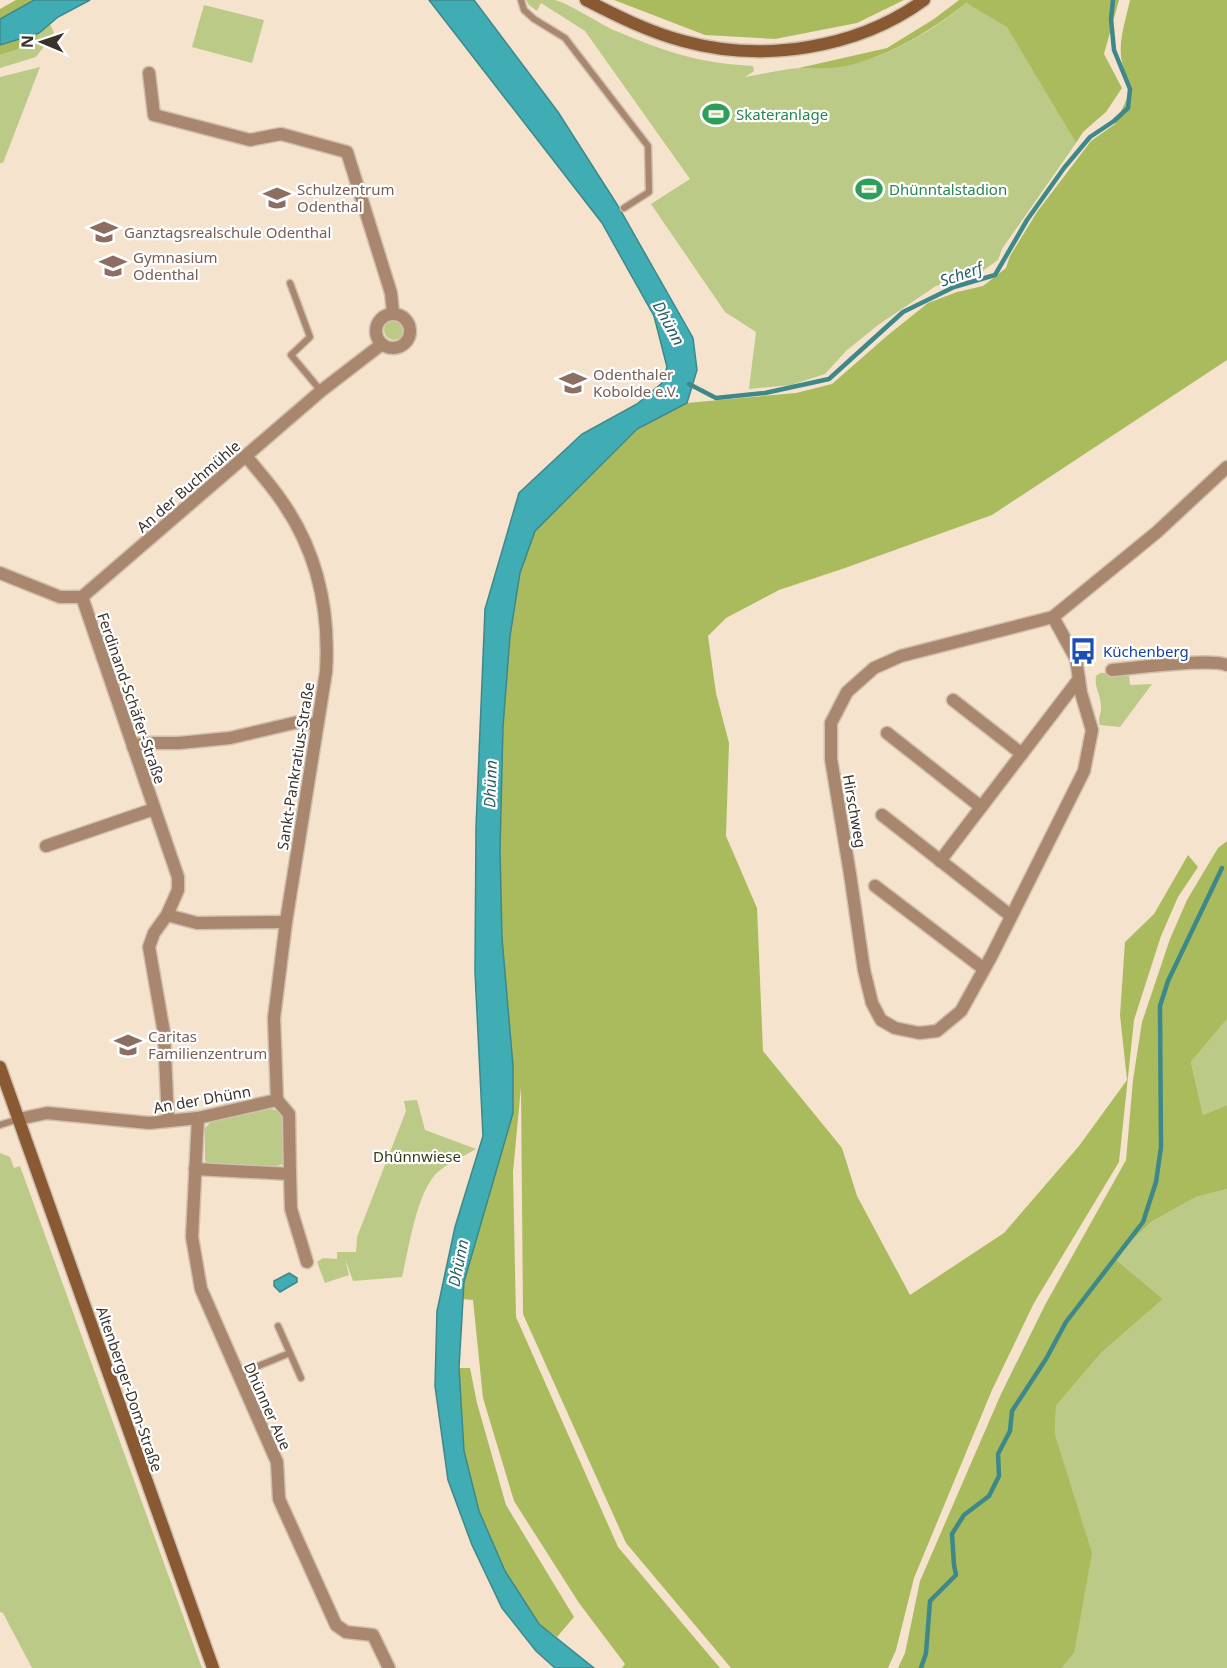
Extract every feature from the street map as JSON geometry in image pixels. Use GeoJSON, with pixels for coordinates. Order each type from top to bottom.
{"type":"FeatureCollection","features":[{"type":"Feature","properties":{"kind":"main road"},"geometry":{"type":"LineString","coordinates":[[586,0],[641,26],[682,41],[720,49],[762,51],[800,49],[849,37],[885,23],[924,0]]}},
{"type":"Feature","properties":{"kind":"main road","name":"Altenberger-Dom-Straße"},"geometry":{"type":"LineString","coordinates":[[0,1067],[213,1668]]}},
{"type":"Feature","properties":{"kind":"street"},"geometry":{"type":"LineString","coordinates":[[149,73],[154,115],[250,140],[281,134],[347,152],[391,294],[393,313],[385,315],[379,321],[376,329],[377,337],[382,344]]}},
{"type":"Feature","properties":{"kind":"street","name":"An der Buchmühle"},"geometry":{"type":"LineString","coordinates":[[82,597],[321,391],[382,344],[390,348],[399,348],[407,342],[411,333],[410,324],[405,318],[393,313]]}},
{"type":"Feature","properties":{"kind":"street","name":"Sankt-Pankratius-Straße"},"geometry":{"type":"LineString","coordinates":[[246,456],[296,523],[309,550],[320,584],[327,620],[326,672],[286,922],[274,1018],[277,1100]]}},
{"type":"Feature","properties":{"kind":"street","name":"Hirschweg"},"geometry":{"type":"LineString","coordinates":[[1053,617],[1076,659],[1092,730],[1084,771],[961,1011],[937,1031],[919,1033],[895,1028],[881,1020],[872,1003],[864,970],[831,759],[831,723],[848,692],[874,668],[901,656],[1053,617],[1157,532],[1227,467]]}},
{"type":"Feature","properties":{"kind":"street"},"geometry":{"type":"LineString","coordinates":[[0,573],[60,597],[82,597]]}},
{"type":"Feature","properties":{"kind":"street","name":"Ferdinand-Schäfer-Straße"},"geometry":{"type":"LineString","coordinates":[[82,597],[178,877],[178,890],[167,915],[154,933],[149,947],[164,1033],[168,1121]]}},
{"type":"Feature","properties":{"kind":"street"},"geometry":{"type":"LineString","coordinates":[[1112,670],[1222,662],[1227,665]]}},
{"type":"Feature","properties":{"kind":"street"},"geometry":{"type":"LineString","coordinates":[[940,861],[1079,679]]}},
{"type":"Feature","properties":{"kind":"street"},"geometry":{"type":"LineString","coordinates":[[953,700],[1022,754]]}},
{"type":"Feature","properties":{"kind":"street"},"geometry":{"type":"LineString","coordinates":[[133,747],[143,743],[179,743],[230,738],[298,722],[316,724]]}},
{"type":"Feature","properties":{"kind":"street"},"geometry":{"type":"LineString","coordinates":[[887,733],[981,807]]}},
{"type":"Feature","properties":{"kind":"street"},"geometry":{"type":"LineString","coordinates":[[46,846],[154,809]]}},
{"type":"Feature","properties":{"kind":"street","name":"Hirschweg"},"geometry":{"type":"LineString","coordinates":[[882,815],[1011,916]]}},
{"type":"Feature","properties":{"kind":"street"},"geometry":{"type":"LineString","coordinates":[[875,886],[984,969]]}},
{"type":"Feature","properties":{"kind":"street"},"geometry":{"type":"LineString","coordinates":[[167,915],[197,923],[286,922]]}},
{"type":"Feature","properties":{"kind":"street"},"geometry":{"type":"LineString","coordinates":[[277,1100],[290,1114],[291,1209],[307,1262]]}},
{"type":"Feature","properties":{"kind":"street","name":"An der Dhünn"},"geometry":{"type":"LineString","coordinates":[[19,1119],[47,1113],[149,1123],[198,1118],[277,1100]]}},
{"type":"Feature","properties":{"kind":"street","name":"Dhünner Aue"},"geometry":{"type":"LineString","coordinates":[[198,1118],[192,1220],[195,1264],[201,1289],[277,1462],[279,1499],[336,1625],[346,1632],[373,1635],[389,1668]]}},
{"type":"Feature","properties":{"kind":"street"},"geometry":{"type":"LineString","coordinates":[[195,1169],[290,1174]]}},
{"type":"Feature","properties":{"kind":"lane"},"geometry":{"type":"LineString","coordinates":[[521,0],[524,10],[534,19],[565,38],[648,146],[649,192],[624,208]]}},
{"type":"Feature","properties":{"kind":"lane"},"geometry":{"type":"LineString","coordinates":[[290,283],[310,337],[291,355],[321,391]]}},
{"type":"Feature","properties":{"kind":"lane"},"geometry":{"type":"LineString","coordinates":[[0,1125],[19,1119]]}},
{"type":"Feature","properties":{"kind":"lane"},"geometry":{"type":"LineString","coordinates":[[278,1326],[301,1378]]}},
{"type":"Feature","properties":{"kind":"lane"},"geometry":{"type":"LineString","coordinates":[[238,1374],[290,1353]]}},
{"type":"Feature","properties":{"kind":"green space"},"geometry":{"type":"Polygon","coordinates":[[[16,0],[33,0],[0,19],[0,9],[16,0]]]}},
{"type":"Feature","properties":{"kind":"green space"},"geometry":{"type":"Polygon","coordinates":[[[526,0],[560,2],[616,31],[683,55],[715,62],[753,66],[754,71],[745,77],[780,70],[846,65],[874,58],[916,38],[966,3],[1007,26],[1076,143],[1002,249],[998,260],[977,275],[936,286],[878,325],[846,351],[825,374],[791,385],[749,389],[756,332],[725,312],[651,204],[690,179],[585,31],[541,3],[537,11],[526,0]]]}},
{"type":"Feature","properties":{"kind":"green space"},"geometry":{"type":"Polygon","coordinates":[[[614,0],[904,0],[857,23],[775,39],[705,35],[614,0]]]}},
{"type":"Feature","properties":{"kind":"green space"},"geometry":{"type":"Polygon","coordinates":[[[959,0],[1119,0],[1104,54],[1122,88],[1106,112],[1083,132],[1076,143],[1007,27],[966,3],[910,41],[877,56],[840,67],[799,68],[887,48],[934,19],[959,0]]]}},
{"type":"Feature","properties":{"kind":"green space"},"geometry":{"type":"Polygon","coordinates":[[[1130,0],[1227,0],[1227,360],[992,515],[779,590],[726,618],[708,636],[716,693],[729,743],[726,836],[757,908],[763,1051],[842,1148],[857,1196],[910,1295],[1004,1233],[1079,1146],[1127,1080],[1120,1015],[1125,942],[1154,914],[1188,855],[1198,867],[1178,897],[1161,936],[1134,1020],[1119,1162],[1034,1303],[992,1390],[914,1578],[896,1650],[888,1668],[731,1668],[626,1543],[523,1314],[521,1087],[513,1172],[516,1317],[618,1547],[720,1668],[622,1668],[625,1664],[579,1603],[514,1501],[483,1398],[473,1300],[462,1299],[464,1282],[513,1113],[513,1066],[502,938],[500,850],[503,727],[510,636],[520,573],[535,531],[637,429],[687,403],[796,393],[832,384],[928,303],[957,292],[983,286],[1006,268],[1010,256],[1037,212],[1091,141],[1115,124],[1132,88],[1126,76],[1121,55],[1122,35],[1130,0]]]}},
{"type":"Feature","properties":{"kind":"green space"},"geometry":{"type":"Polygon","coordinates":[[[204,5],[264,20],[252,63],[192,47],[204,5]]]}},
{"type":"Feature","properties":{"kind":"green space"},"geometry":{"type":"Polygon","coordinates":[[[50,24],[54,33],[36,57],[0,68],[0,55],[35,44],[39,33],[50,24]]]}},
{"type":"Feature","properties":{"kind":"green space"},"geometry":{"type":"Polygon","coordinates":[[[39,33],[35,44],[0,55],[0,45],[39,33]]]}},
{"type":"Feature","properties":{"kind":"green space"},"geometry":{"type":"Polygon","coordinates":[[[40,67],[3,163],[0,163],[0,77],[40,67]]]}},
{"type":"Feature","properties":{"kind":"green space"},"geometry":{"type":"Polygon","coordinates":[[[390,320],[398,320],[404,326],[404,334],[398,340],[390,340],[384,334],[384,326],[390,320]]]}},
{"type":"Feature","properties":{"kind":"green space"},"geometry":{"type":"Polygon","coordinates":[[[1124,672],[1129,675],[1130,685],[1152,684],[1120,727],[1100,725],[1101,702],[1096,676],[1100,673],[1124,672]]]}},
{"type":"Feature","properties":{"kind":"green space"},"geometry":{"type":"Polygon","coordinates":[[[1227,841],[1227,1019],[1191,1062],[1203,1115],[1227,1105],[1227,1189],[1196,1197],[1151,1222],[1114,1258],[1163,1299],[1101,1353],[1056,1406],[1055,1435],[1092,1553],[1074,1653],[1062,1668],[898,1668],[905,1653],[920,1581],[1001,1394],[1045,1305],[1126,1160],[1133,1080],[1142,1022],[1170,939],[1187,900],[1218,848],[1227,841]]]}},
{"type":"Feature","properties":{"kind":"green space"},"geometry":{"type":"Polygon","coordinates":[[[1227,1019],[1227,1105],[1203,1115],[1191,1062],[1227,1019]]]}},
{"type":"Feature","properties":{"kind":"green space","name":"Dhünnwiese"},"geometry":{"type":"Polygon","coordinates":[[[417,1100],[425,1130],[476,1149],[443,1168],[431,1180],[419,1205],[402,1277],[353,1281],[345,1259],[349,1275],[325,1283],[317,1262],[323,1258],[337,1259],[337,1252],[356,1252],[357,1237],[406,1111],[404,1101],[417,1100]]]}},
{"type":"Feature","properties":{"kind":"green space"},"geometry":{"type":"Polygon","coordinates":[[[272,1109],[283,1113],[286,1120],[283,1164],[243,1168],[220,1166],[205,1161],[205,1128],[212,1121],[272,1109]]]}},
{"type":"Feature","properties":{"kind":"green space"},"geometry":{"type":"Polygon","coordinates":[[[0,1153],[10,1157],[14,1168],[20,1166],[202,1668],[32,1668],[3,1613],[0,1612],[0,1153]]]}},
{"type":"Feature","properties":{"kind":"green space"},"geometry":{"type":"Polygon","coordinates":[[[1227,1189],[1227,1668],[1062,1668],[1074,1653],[1055,1435],[1056,1406],[1101,1353],[1163,1299],[1114,1258],[1151,1222],[1196,1197],[1227,1189]]]}},
{"type":"Feature","properties":{"kind":"green space"},"geometry":{"type":"Polygon","coordinates":[[[459,1368],[470,1368],[477,1403],[506,1505],[574,1617],[557,1637],[539,1624],[505,1571],[479,1511],[464,1451],[459,1368]]]}},
{"type":"Feature","properties":{"kind":"water"},"geometry":{"type":"Polygon","coordinates":[[[34,0],[90,0],[58,17],[39,33],[0,45],[0,19],[34,0]]]}},
{"type":"Feature","properties":{"kind":"water","name":"Dhünn"},"geometry":{"type":"Polygon","coordinates":[[[429,0],[474,0],[558,112],[618,206],[693,338],[697,370],[687,403],[637,429],[535,531],[520,573],[510,636],[503,727],[500,850],[502,938],[513,1066],[513,1113],[464,1282],[459,1368],[464,1451],[479,1511],[505,1571],[539,1624],[594,1668],[555,1668],[536,1651],[502,1608],[472,1545],[448,1480],[435,1386],[437,1311],[455,1227],[483,1136],[475,972],[476,827],[485,609],[519,493],[582,434],[637,404],[662,383],[667,367],[654,316],[602,223],[429,0]]]}},
{"type":"Feature","properties":{"kind":"water"},"geometry":{"type":"Polygon","coordinates":[[[289,1273],[297,1278],[297,1282],[280,1292],[274,1286],[274,1281],[289,1273]]]}},
{"type":"Feature","properties":{"kind":"waterway","name":"Scherf"},"geometry":{"type":"LineString","coordinates":[[689,384],[716,398],[765,393],[829,379],[903,312],[954,287],[995,275],[1027,220],[1064,168],[1090,137],[1114,121],[1128,108],[1130,89],[1114,50],[1111,19],[1113,0]]}},
{"type":"Feature","properties":{"kind":"waterway"},"geometry":{"type":"LineString","coordinates":[[921,1668],[926,1653],[930,1601],[956,1575],[952,1534],[964,1515],[989,1496],[999,1476],[998,1454],[1010,1431],[1012,1411],[1046,1359],[1066,1322],[1143,1222],[1156,1182],[1161,1147],[1160,1006],[1168,981],[1222,868]]}},
{"type":"Feature","properties":{"kind":"place","name":"Skateranlage"},"geometry":{"type":"Point","coordinates":[716,114]}},
{"type":"Feature","properties":{"kind":"place","name":"Dhünntalstadion"},"geometry":{"type":"Point","coordinates":[869,189]}},
{"type":"Feature","properties":{"kind":"place","name":"Schulzentrum Odenthal"},"geometry":{"type":"Point","coordinates":[277,198]}},
{"type":"Feature","properties":{"kind":"place","name":"Ganztagsrealschule Odenthal"},"geometry":{"type":"Point","coordinates":[104,232]}},
{"type":"Feature","properties":{"kind":"place","name":"Gymnasium Odenthal"},"geometry":{"type":"Point","coordinates":[113,266]}},
{"type":"Feature","properties":{"kind":"place","name":"Odenthaler Kobolde e.V."},"geometry":{"type":"Point","coordinates":[573,383]}},
{"type":"Feature","properties":{"kind":"place","name":"Küchenberg"},"geometry":{"type":"Point","coordinates":[1083,651]}},
{"type":"Feature","properties":{"kind":"place","name":"Caritas Familienzentrum"},"geometry":{"type":"Point","coordinates":[128,1045]}}]}
